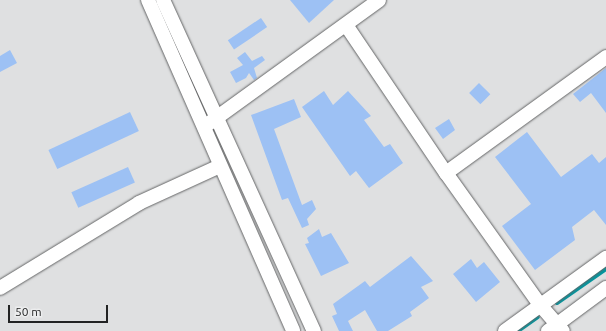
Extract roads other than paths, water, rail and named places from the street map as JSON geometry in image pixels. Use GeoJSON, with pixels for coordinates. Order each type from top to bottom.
{"type":"FeatureCollection","features":[{"type":"Feature","properties":{"kind":"street"},"geometry":{"type":"LineString","coordinates":[[148,0],[293,331]]}},
{"type":"Feature","properties":{"kind":"street"},"geometry":{"type":"LineString","coordinates":[[163,0],[314,331]]}},
{"type":"Feature","properties":{"kind":"street"},"geometry":{"type":"LineString","coordinates":[[203,127],[379,0]]}},
{"type":"Feature","properties":{"kind":"street"},"geometry":{"type":"LineString","coordinates":[[346,25],[446,173],[556,329],[606,288]]}},
{"type":"Feature","properties":{"kind":"street"},"geometry":{"type":"LineString","coordinates":[[446,173],[606,58]]}},
{"type":"Feature","properties":{"kind":"street"},"geometry":{"type":"LineString","coordinates":[[0,288],[139,203],[220,166]]}},
{"type":"Feature","properties":{"kind":"street"},"geometry":{"type":"LineString","coordinates":[[505,331],[606,258]]}},
{"type":"Feature","properties":{"kind":"waterway"},"geometry":{"type":"LineString","coordinates":[[557,303],[606,269]]}},
{"type":"Feature","properties":{"kind":"waterway"},"geometry":{"type":"LineString","coordinates":[[518,331],[538,317]]}}]}
